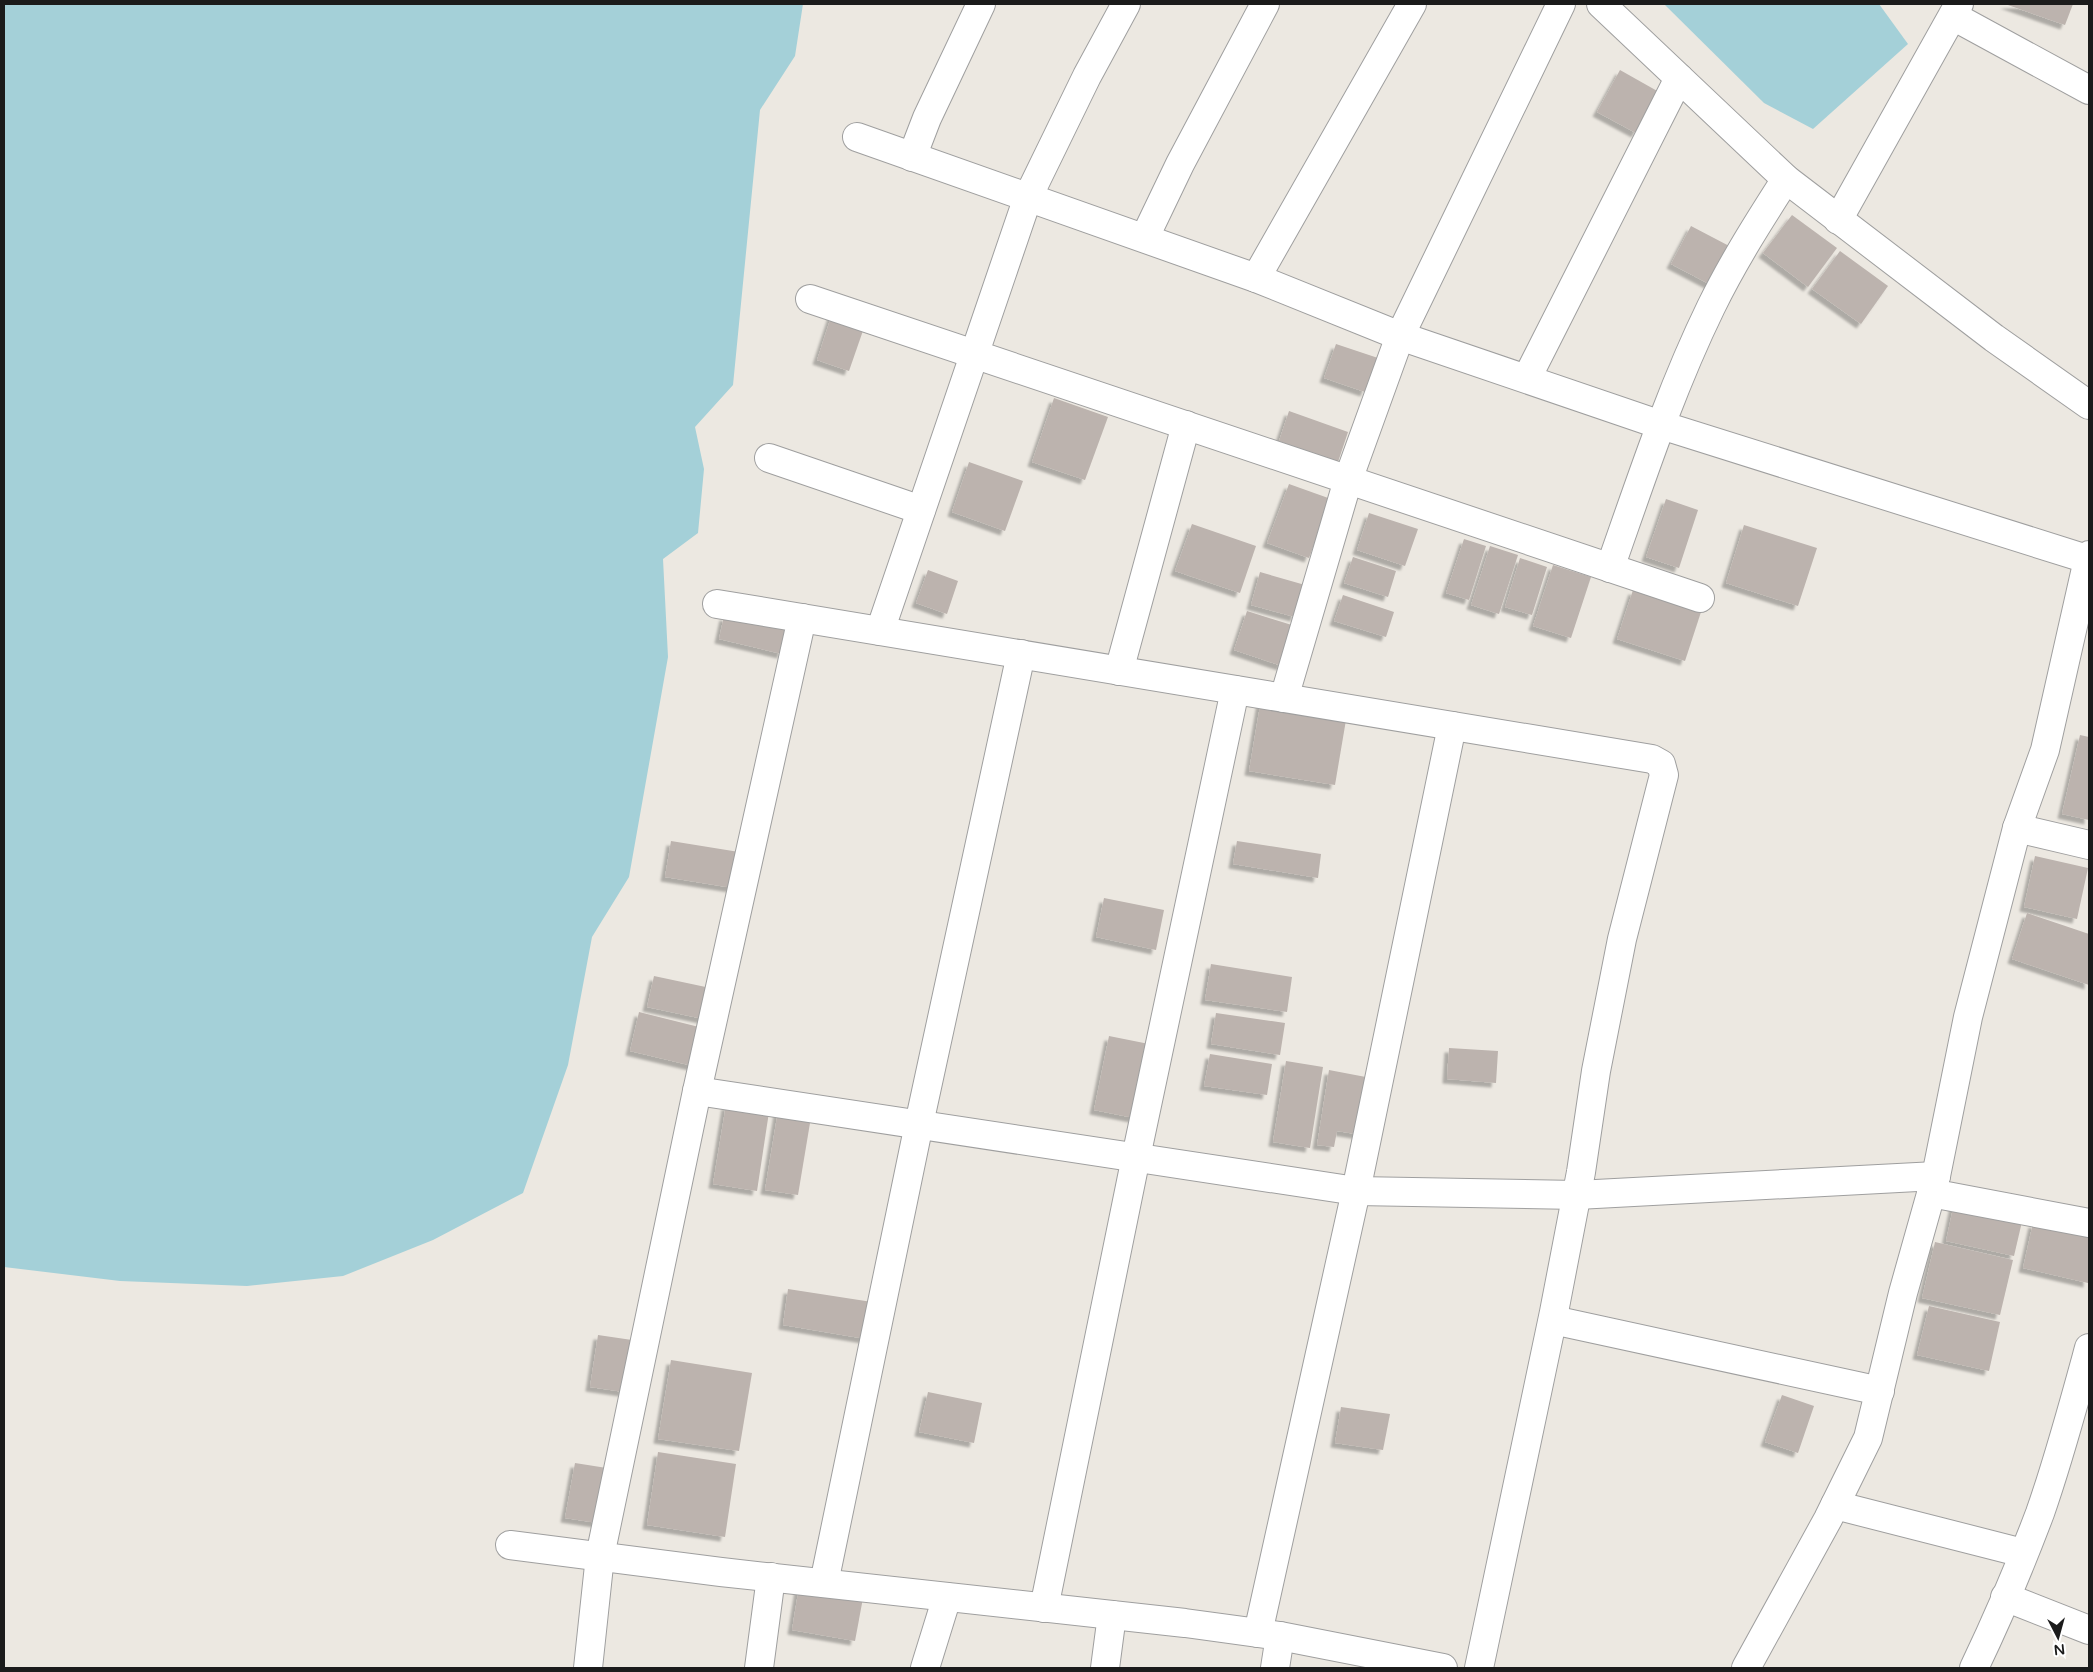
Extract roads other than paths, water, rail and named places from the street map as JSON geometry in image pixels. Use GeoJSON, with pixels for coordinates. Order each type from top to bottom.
{"type":"FeatureCollection","features":[{"type":"Feature","properties":{"kind":"street"},"geometry":{"type":"LineString","coordinates":[[912,156],[927,118],[981,4]]}},
{"type":"Feature","properties":{"kind":"street"},"geometry":{"type":"LineString","coordinates":[[880,631],[1028,197],[1086,76],[1126,4]]}},
{"type":"Feature","properties":{"kind":"street"},"geometry":{"type":"LineString","coordinates":[[1145,237],[1180,164],[1265,4]]}},
{"type":"Feature","properties":{"kind":"street"},"geometry":{"type":"LineString","coordinates":[[1256,278],[1412,4]]}},
{"type":"Feature","properties":{"kind":"street"},"geometry":{"type":"LineString","coordinates":[[1284,698],[1348,480],[1400,336],[1562,4]]}},
{"type":"Feature","properties":{"kind":"street"},"geometry":{"type":"LineString","coordinates":[[1601,4],[1786,179],[1994,338],[2089,405]]}},
{"type":"Feature","properties":{"kind":"street"},"geometry":{"type":"LineString","coordinates":[[1838,220],[1956,10],[2089,90]]}},
{"type":"Feature","properties":{"kind":"street"},"geometry":{"type":"LineString","coordinates":[[1528,378],[1679,78]]}},
{"type":"Feature","properties":{"kind":"street"},"geometry":{"type":"LineString","coordinates":[[857,137],[1145,237],[1256,278],[1400,336],[1528,378],[1661,425],[2088,557],[2045,750],[2017,828],[1968,1017],[1934,1184],[1903,1293],[1868,1438],[1835,1505],[1746,1668]]}},
{"type":"Feature","properties":{"kind":"street"},"geometry":{"type":"LineString","coordinates":[[1610,568],[1661,425],[1711,307],[1741,250],[1786,179]]}},
{"type":"Feature","properties":{"kind":"street"},"geometry":{"type":"LineString","coordinates":[[810,299],[1700,598]]}},
{"type":"Feature","properties":{"kind":"street"},"geometry":{"type":"LineString","coordinates":[[1118,670],[1186,425]]}},
{"type":"Feature","properties":{"kind":"street"},"geometry":{"type":"LineString","coordinates":[[769,458],[921,510]]}},
{"type":"Feature","properties":{"kind":"street"},"geometry":{"type":"LineString","coordinates":[[717,604],[1652,759],[1661,764],[1664,775],[1622,939],[1596,1071],[1553,1320],[1479,1668]]}},
{"type":"Feature","properties":{"kind":"street"},"geometry":{"type":"LineString","coordinates":[[588,1668],[600,1556],[697,1091],[802,618]]}},
{"type":"Feature","properties":{"kind":"street"},"geometry":{"type":"LineString","coordinates":[[824,1584],[919,1124],[1021,654]]}},
{"type":"Feature","properties":{"kind":"street"},"geometry":{"type":"LineString","coordinates":[[1044,1608],[1136,1157],[1235,690]]}},
{"type":"Feature","properties":{"kind":"street"},"geometry":{"type":"LineString","coordinates":[[1275,1668],[1269,1635],[1356,1191],[1452,726]]}},
{"type":"Feature","properties":{"kind":"street"},"geometry":{"type":"LineString","coordinates":[[2017,828],[2089,844]]}},
{"type":"Feature","properties":{"kind":"street"},"geometry":{"type":"LineString","coordinates":[[697,1091],[1356,1191],[1576,1195],[1934,1184],[2089,1223]]}},
{"type":"Feature","properties":{"kind":"street"},"geometry":{"type":"LineString","coordinates":[[1553,1320],[1880,1391]]}},
{"type":"Feature","properties":{"kind":"street"},"geometry":{"type":"LineString","coordinates":[[1974,1668],[2006,1597],[2043,1504],[2089,1348]]}},
{"type":"Feature","properties":{"kind":"street"},"geometry":{"type":"LineString","coordinates":[[1835,1505],[2023,1553]]}},
{"type":"Feature","properties":{"kind":"street"},"geometry":{"type":"LineString","coordinates":[[510,1545],[824,1584],[1112,1615],[1269,1635],[1443,1668]]}},
{"type":"Feature","properties":{"kind":"street"},"geometry":{"type":"LineString","coordinates":[[759,1668],[771,1577]]}},
{"type":"Feature","properties":{"kind":"street"},"geometry":{"type":"LineString","coordinates":[[925,1668],[947,1597]]}},
{"type":"Feature","properties":{"kind":"street"},"geometry":{"type":"LineString","coordinates":[[2006,1597],[2089,1630]]}},
{"type":"Feature","properties":{"kind":"street"},"geometry":{"type":"LineString","coordinates":[[1105,1668],[1112,1615]]}},
{"type":"Feature","properties":{"kind":"water"},"geometry":{"type":"Polygon","coordinates":[[[4,4],[803,4],[795,56],[760,110],[733,385],[695,427],[704,469],[698,533],[663,559],[668,657],[629,877],[592,937],[568,1065],[523,1193],[433,1240],[343,1276],[247,1286],[120,1281],[4,1267],[4,4]]]}},
{"type":"Feature","properties":{"kind":"water"},"geometry":{"type":"Polygon","coordinates":[[[1664,4],[1879,4],[1908,44],[1813,129],[1764,103],[1664,4]]]}}]}
